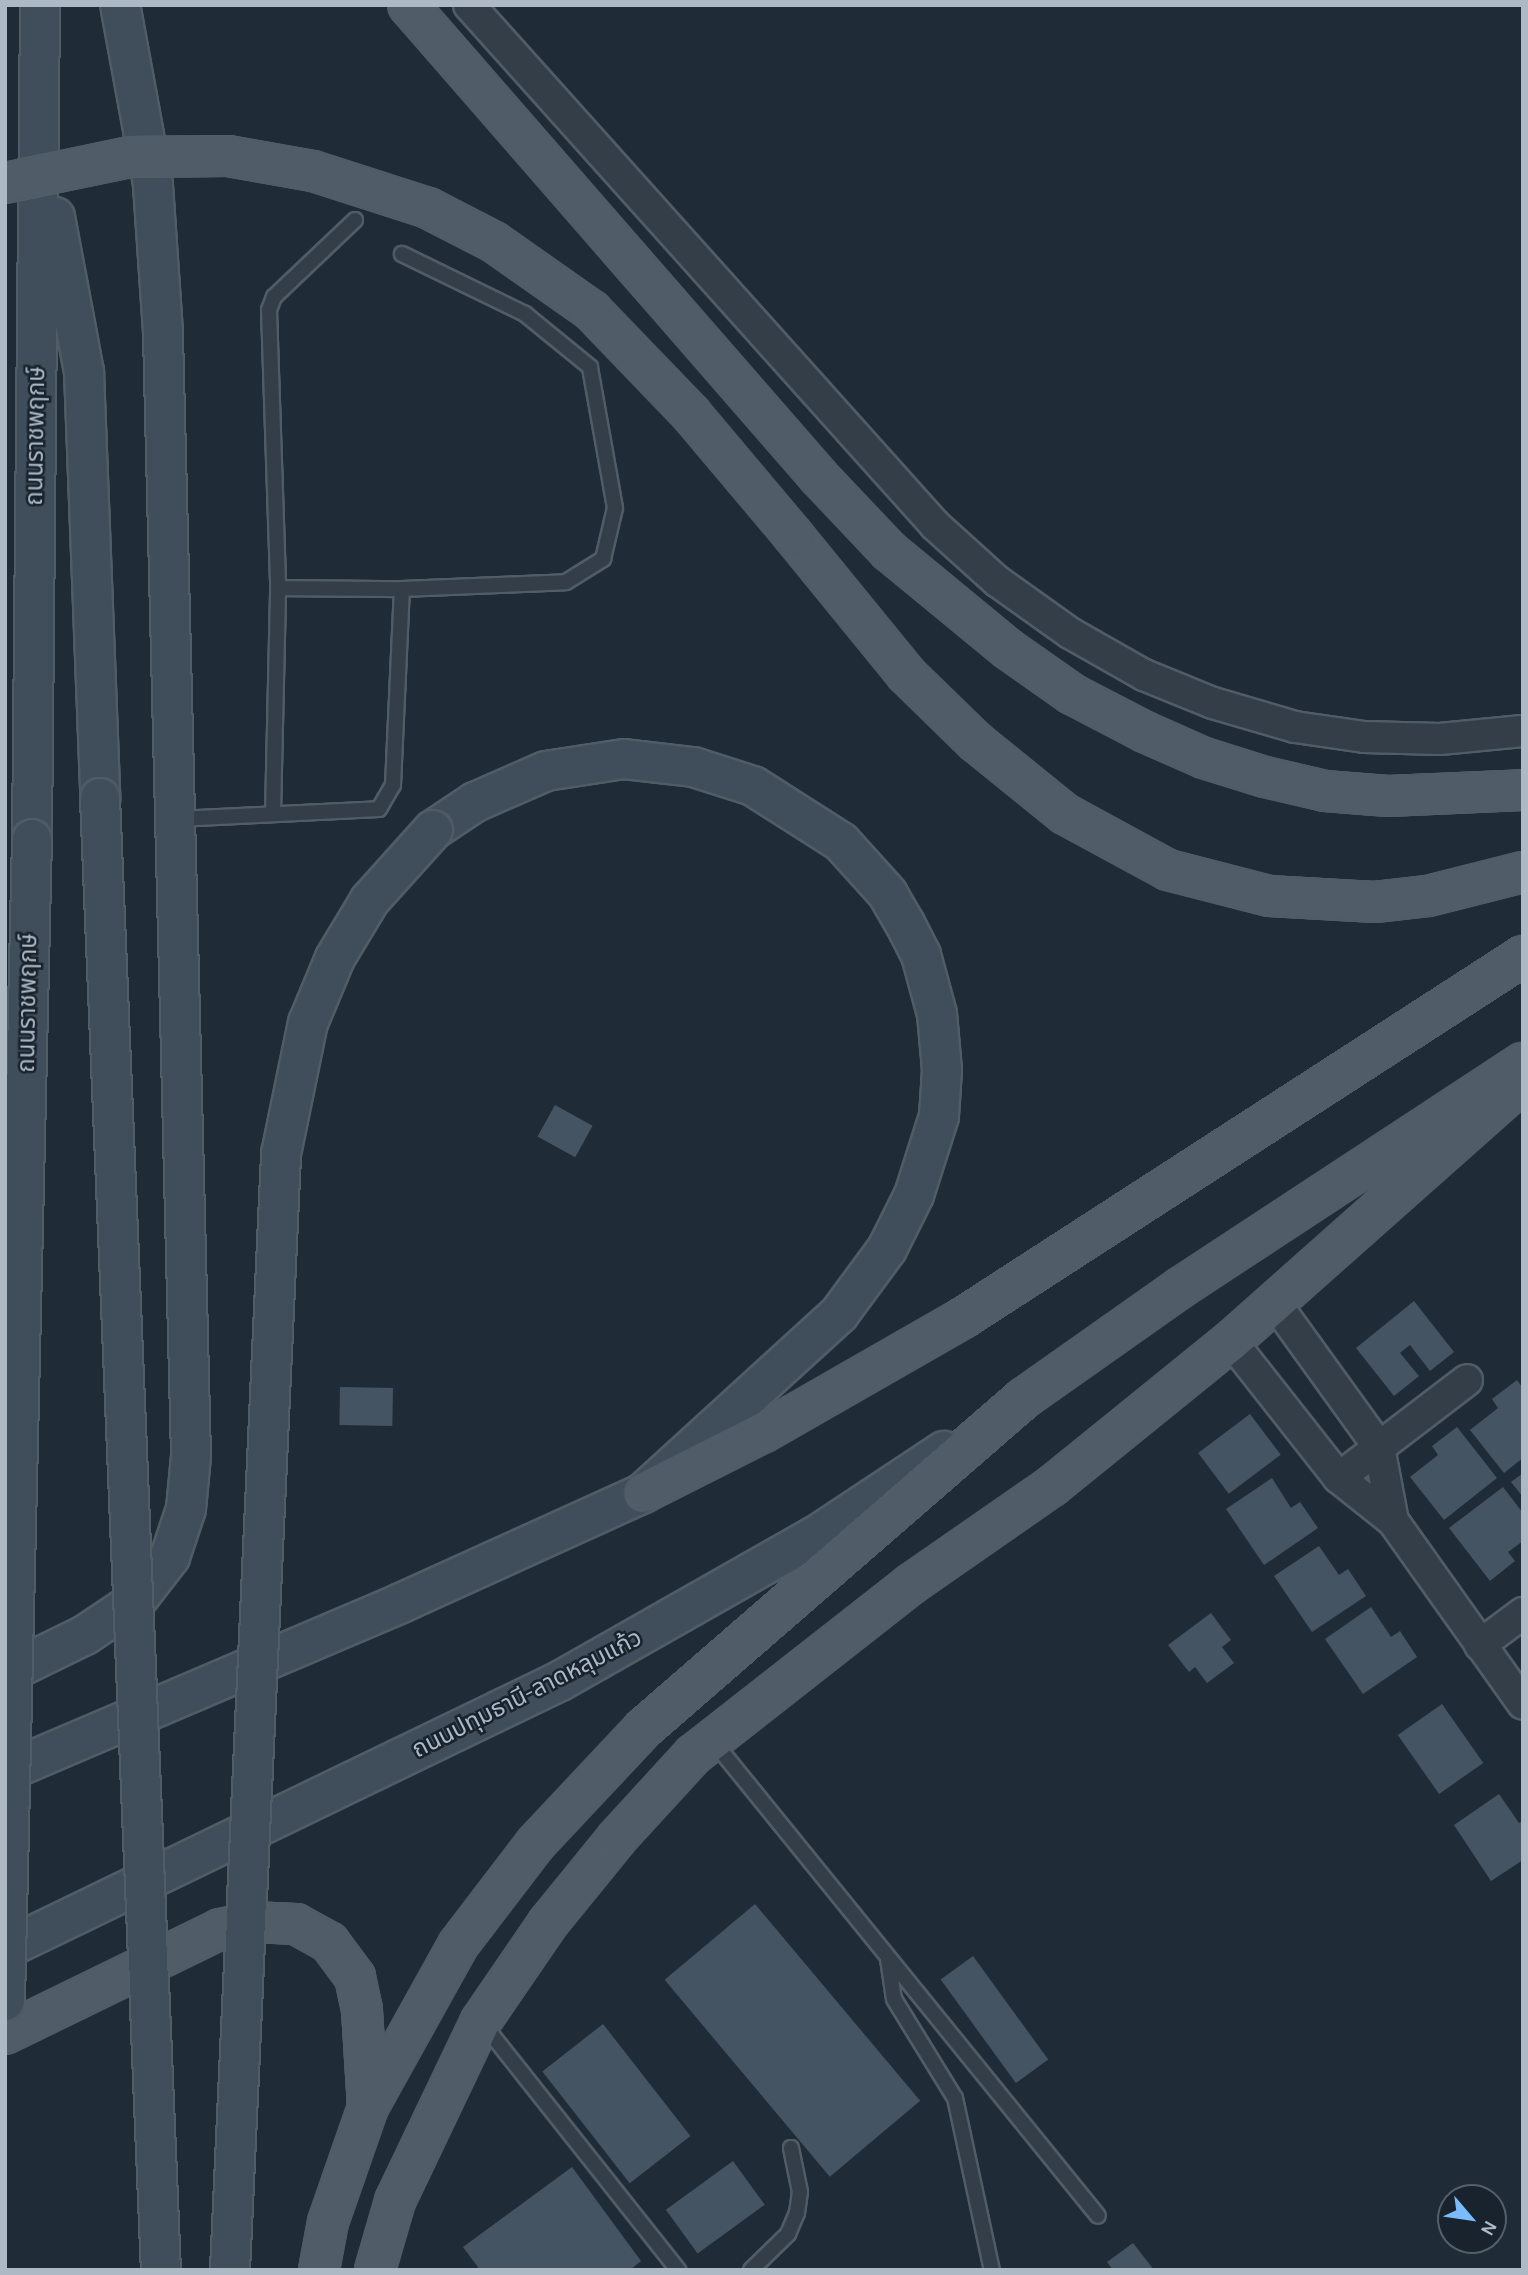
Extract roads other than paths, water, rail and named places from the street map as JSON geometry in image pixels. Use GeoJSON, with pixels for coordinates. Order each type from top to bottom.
{"type":"FeatureCollection","features":[{"type":"Feature","properties":{"kind":"main road","name":"ถนนราชพฤกษ์"},"geometry":{"type":"LineString","coordinates":[[5,2001],[32,839],[40,5]]}},
{"type":"Feature","properties":{"kind":"main road"},"geometry":{"type":"LineString","coordinates":[[5,1674],[85,1635],[136,1601],[170,1558],[186,1509],[191,1456],[159,254],[146,137],[120,5]]}},
{"type":"Feature","properties":{"kind":"main road"},"geometry":{"type":"LineString","coordinates":[[408,5],[819,477],[889,551],[1007,649],[1072,694],[1145,732],[1204,758],[1265,777],[1325,791],[1388,796],[1523,790]]}},
{"type":"Feature","properties":{"kind":"main road"},"geometry":{"type":"LineString","coordinates":[[38,129],[84,372],[162,2270]]}},
{"type":"Feature","properties":{"kind":"main road"},"geometry":{"type":"LineString","coordinates":[[5,183],[129,157],[228,156],[325,174],[428,208],[494,242],[592,311],[691,414],[906,674],[976,741],[1065,814],[1168,870],[1269,896],[1375,902],[1428,896],[1523,872]]}},
{"type":"Feature","properties":{"kind":"main road"},"geometry":{"type":"LineString","coordinates":[[230,2270],[281,1154],[305,1034],[335,958],[370,900],[433,831],[475,803],[546,771],[624,759],[693,766],[753,786],[841,842],[888,894],[921,955],[937,1014],[941,1094],[925,1169],[901,1223],[864,1283],[839,1314],[643,1493]]}},
{"type":"Feature","properties":{"kind":"main road"},"geometry":{"type":"LineString","coordinates":[[5,1772],[401,1603],[643,1493],[764,1432],[963,1318],[1523,956]]}},
{"type":"Feature","properties":{"kind":"main road"},"geometry":{"type":"LineString","coordinates":[[319,2270],[328,2222],[368,2107],[458,1945],[536,1843],[645,1728],[1024,1398],[1180,1288],[1523,1063]]}},
{"type":"Feature","properties":{"kind":"main road"},"geometry":{"type":"LineString","coordinates":[[375,2270],[395,2201],[481,2021],[548,1923],[617,1838],[712,1740],[911,1584],[1052,1486],[1231,1341],[1523,1082]]}},
{"type":"Feature","properties":{"kind":"main road","name":"ถนนปทุมธานี-ลาดหลุมแก้ว"},"geometry":{"type":"LineString","coordinates":[[5,1949],[560,1681],[814,1538],[1024,1398]]}},
{"type":"Feature","properties":{"kind":"main road"},"geometry":{"type":"LineString","coordinates":[[5,2034],[220,1929],[252,1923],[296,1924],[329,1942],[355,1977],[362,2010],[368,2107]]}},
{"type":"Feature","properties":{"kind":"street"},"geometry":{"type":"LineString","coordinates":[[469,5],[935,526],[997,581],[1070,633],[1144,675],[1213,703],[1295,727],[1402,738],[1523,731]]}},
{"type":"Feature","properties":{"kind":"street"},"geometry":{"type":"LineString","coordinates":[[1275,1303],[1379,1447],[1393,1521]]}},
{"type":"Feature","properties":{"kind":"street"},"geometry":{"type":"LineString","coordinates":[[1231,1341],[1339,1478],[1393,1521],[1523,1704]]}},
{"type":"Feature","properties":{"kind":"street"},"geometry":{"type":"LineString","coordinates":[[1339,1478],[1467,1380]]}},
{"type":"Feature","properties":{"kind":"street"},"geometry":{"type":"LineString","coordinates":[[1480,1645],[1523,1613]]}},
{"type":"Feature","properties":{"kind":"lane"},"geometry":{"type":"LineString","coordinates":[[273,814],[278,587],[269,310],[274,297],[355,220]]}},
{"type":"Feature","properties":{"kind":"lane"},"geometry":{"type":"LineString","coordinates":[[278,587],[402,589],[566,582],[603,559],[615,508],[590,367],[525,314],[402,254]]}},
{"type":"Feature","properties":{"kind":"lane"},"geometry":{"type":"LineString","coordinates":[[176,819],[379,809],[393,785],[402,589]]}},
{"type":"Feature","properties":{"kind":"lane"},"geometry":{"type":"LineString","coordinates":[[712,1740],[1098,2216]]}},
{"type":"Feature","properties":{"kind":"lane"},"geometry":{"type":"LineString","coordinates":[[888,1957],[894,1999],[955,2098],[992,2270]]}},
{"type":"Feature","properties":{"kind":"lane"},"geometry":{"type":"LineString","coordinates":[[481,2021],[678,2270]]}},
{"type":"Feature","properties":{"kind":"lane"},"geometry":{"type":"LineString","coordinates":[[751,2270],[788,2234],[797,2213],[800,2192],[791,2148]]}}]}
